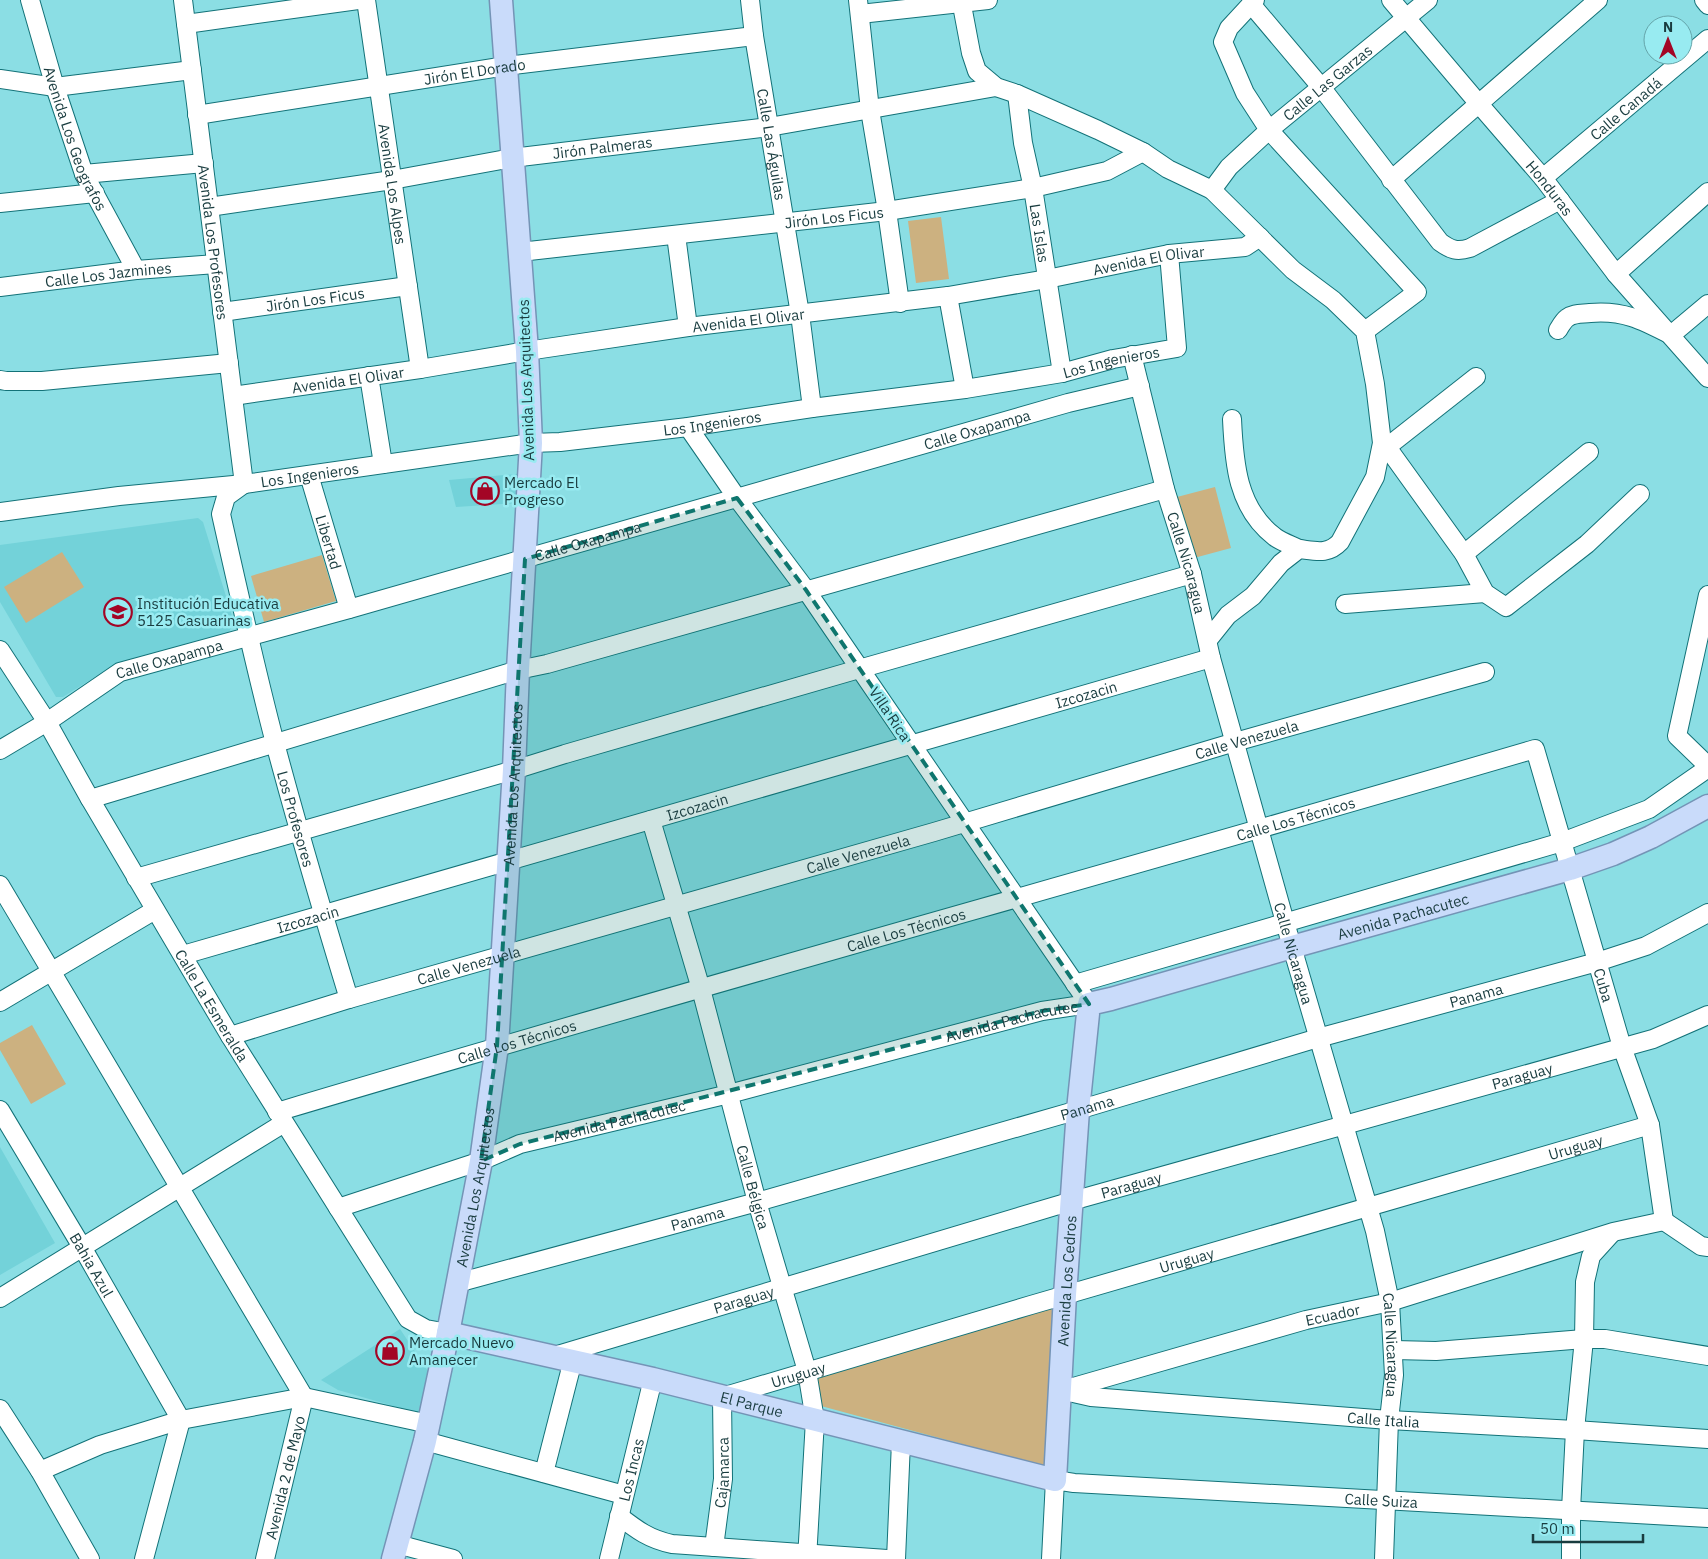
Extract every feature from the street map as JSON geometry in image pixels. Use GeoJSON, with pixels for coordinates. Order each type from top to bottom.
{"type":"FeatureCollection","features":[{"type":"Feature","properties":{"kind":"main road","name":"Avenida Los Arquitectos"},"geometry":{"type":"LineString","coordinates":[[395,1552],[427,1433],[481,1160],[496,1046],[503,955],[531,443],[527,350],[501,0]]}},
{"type":"Feature","properties":{"kind":"main road","name":"Avenida Pachacutec"},"geometry":{"type":"LineString","coordinates":[[1089,1004],[1570,869],[1651,838],[1708,806]]}},
{"type":"Feature","properties":{"kind":"main road","name":"Avenida Los Cedros"},"geometry":{"type":"LineString","coordinates":[[1055,1480],[1078,1110],[1089,1004]]}},
{"type":"Feature","properties":{"kind":"main road","name":"El Parque"},"geometry":{"type":"LineString","coordinates":[[448,1333],[653,1379],[1055,1480]]}},
{"type":"Feature","properties":{"kind":"street","name":"Avenida Los Geografos"},"geometry":{"type":"LineString","coordinates":[[30,0],[54,87],[84,174],[136,270]]}},
{"type":"Feature","properties":{"kind":"street","name":"Avenida Los Profesores"},"geometry":{"type":"LineString","coordinates":[[183,0],[244,484]]}},
{"type":"Feature","properties":{"kind":"street"},"geometry":{"type":"LineString","coordinates":[[186,24],[358,0]]}},
{"type":"Feature","properties":{"kind":"street","name":"Avenida Los Alpes"},"geometry":{"type":"LineString","coordinates":[[366,0],[420,369]]}},
{"type":"Feature","properties":{"kind":"street","name":"Calle Las Águilas"},"geometry":{"type":"LineString","coordinates":[[750,0],[754,36],[800,314],[812,408]]}},
{"type":"Feature","properties":{"kind":"street"},"geometry":{"type":"LineString","coordinates":[[900,303],[888,211],[870,110],[859,7],[988,0]]}},
{"type":"Feature","properties":{"kind":"street","name":"Honduras"},"geometry":{"type":"LineString","coordinates":[[1391,0],[1543,178],[1616,274],[1708,378]]}},
{"type":"Feature","properties":{"kind":"street","name":"Calle Las Garzas"},"geometry":{"type":"LineString","coordinates":[[1212,190],[1230,168],[1269,130],[1428,0]]}},
{"type":"Feature","properties":{"kind":"street"},"geometry":{"type":"LineString","coordinates":[[1391,180],[1598,0]]}},
{"type":"Feature","properties":{"kind":"street"},"geometry":{"type":"LineString","coordinates":[[1704,0],[1708,5]]}},
{"type":"Feature","properties":{"kind":"street"},"geometry":{"type":"LineString","coordinates":[[961,2],[971,53],[977,71],[996,87],[1017,94],[1143,152],[1168,169],[1212,190],[1293,270],[1333,300],[1365,331],[1384,445],[1374,477],[1340,542],[1333,550],[1299,549],[1276,538],[1260,523],[1248,504],[1238,481],[1234,456],[1232,419]]}},
{"type":"Feature","properties":{"kind":"street"},"geometry":{"type":"LineString","coordinates":[[1365,331],[1417,292],[1269,130],[1245,93],[1223,42],[1225,34],[1253,2],[1440,242],[1449,249],[1459,251],[1470,248],[1560,200]]}},
{"type":"Feature","properties":{"kind":"street","name":"Jirón El Dorado"},"geometry":{"type":"LineString","coordinates":[[198,115],[506,66],[754,36]]}},
{"type":"Feature","properties":{"kind":"street","name":"Calle Canadá"},"geometry":{"type":"LineString","coordinates":[[1543,178],[1708,39]]}},
{"type":"Feature","properties":{"kind":"street"},"geometry":{"type":"LineString","coordinates":[[0,79],[54,87],[192,70]]}},
{"type":"Feature","properties":{"kind":"street","name":"Jirón Palmeras"},"geometry":{"type":"LineString","coordinates":[[209,207],[392,180],[512,158],[769,127],[996,87]]}},
{"type":"Feature","properties":{"kind":"street","name":"Las Islas"},"geometry":{"type":"LineString","coordinates":[[1017,94],[1023,143],[1033,188],[1062,373]]}},
{"type":"Feature","properties":{"kind":"street","name":"Jirón Los Ficus"},"geometry":{"type":"LineString","coordinates":[[520,252],[888,211],[1033,188],[1107,171],[1143,152]]}},
{"type":"Feature","properties":{"kind":"street"},"geometry":{"type":"LineString","coordinates":[[84,174],[204,163]]}},
{"type":"Feature","properties":{"kind":"street"},"geometry":{"type":"LineString","coordinates":[[1616,274],[1708,192]]}},
{"type":"Feature","properties":{"kind":"street"},"geometry":{"type":"LineString","coordinates":[[0,203],[95,193]]}},
{"type":"Feature","properties":{"kind":"street"},"geometry":{"type":"LineString","coordinates":[[676,235],[688,327]]}},
{"type":"Feature","properties":{"kind":"street","name":"Avenida El Olivar"},"geometry":{"type":"LineString","coordinates":[[233,396],[688,327],[948,296],[1047,279],[1169,254],[1245,247],[1260,237]]}},
{"type":"Feature","properties":{"kind":"street","name":"Los Ingenieros"},"geometry":{"type":"LineString","coordinates":[[0,512],[119,496],[244,484],[531,443],[560,442],[688,428],[812,408],[965,389],[1062,373],[1132,355],[1177,348],[1169,254]]}},
{"type":"Feature","properties":{"kind":"street","name":"Calle Los Jazmines"},"geometry":{"type":"LineString","coordinates":[[0,287],[136,270],[216,264]]}},
{"type":"Feature","properties":{"kind":"street","name":"Jirón Los Ficus"},"geometry":{"type":"LineString","coordinates":[[222,312],[408,286]]}},
{"type":"Feature","properties":{"kind":"street"},"geometry":{"type":"LineString","coordinates":[[948,296],[965,389]]}},
{"type":"Feature","properties":{"kind":"street"},"geometry":{"type":"LineString","coordinates":[[1558,330],[1567,318],[1576,314],[1604,312],[1623,314],[1641,319],[1671,335],[1708,304]]}},
{"type":"Feature","properties":{"kind":"street","name":"Calle Nicaragua"},"geometry":{"type":"LineString","coordinates":[[1132,355],[1165,489],[1192,574],[1211,658],[1285,923],[1375,1231],[1390,1302],[1394,1374],[1389,1420],[1384,1559]]}},
{"type":"Feature","properties":{"kind":"street"},"geometry":{"type":"LineString","coordinates":[[0,380],[6,382],[42,382],[229,363]]}},
{"type":"Feature","properties":{"kind":"street"},"geometry":{"type":"LineString","coordinates":[[369,376],[383,464]]}},
{"type":"Feature","properties":{"kind":"street"},"geometry":{"type":"LineString","coordinates":[[1384,445],[1476,377]]}},
{"type":"Feature","properties":{"kind":"street","name":"Calle Oxapampa"},"geometry":{"type":"LineString","coordinates":[[0,750],[47,722],[120,672],[349,609],[1068,403],[1140,386]]}},
{"type":"Feature","properties":{"kind":"street","name":"Villa Rica"},"geometry":{"type":"LineString","coordinates":[[688,428],[737,498],[806,590],[1089,1004]]}},
{"type":"Feature","properties":{"kind":"street"},"geometry":{"type":"LineString","coordinates":[[1384,445],[1464,554],[1485,593],[1506,607],[1586,544],[1640,494]]}},
{"type":"Feature","properties":{"kind":"street"},"geometry":{"type":"LineString","coordinates":[[1464,554],[1589,452]]}},
{"type":"Feature","properties":{"kind":"street","name":"Libertad"},"geometry":{"type":"LineString","coordinates":[[309,475],[349,609]]}},
{"type":"Feature","properties":{"kind":"street","name":"Los Profesores"},"geometry":{"type":"LineString","coordinates":[[244,484],[226,497],[221,514],[248,637],[275,744],[348,999]]}},
{"type":"Feature","properties":{"kind":"street"},"geometry":{"type":"LineString","coordinates":[[90,799],[518,670],[547,664],[1165,489]]}},
{"type":"Feature","properties":{"kind":"street"},"geometry":{"type":"LineString","coordinates":[[1208,640],[1228,615],[1253,596],[1281,563],[1299,549]]}},
{"type":"Feature","properties":{"kind":"street"},"geometry":{"type":"LineString","coordinates":[[136,878],[514,770],[859,668],[1192,574]]}},
{"type":"Feature","properties":{"kind":"street"},"geometry":{"type":"LineString","coordinates":[[1345,604],[1485,593]]}},
{"type":"Feature","properties":{"kind":"street"},"geometry":{"type":"LineString","coordinates":[[1708,599],[1677,736],[1708,767]]}},
{"type":"Feature","properties":{"kind":"street","name":"Calle La Esmeralda"},"geometry":{"type":"LineString","coordinates":[[0,650],[47,722],[136,878],[280,1118],[408,1319],[426,1328],[448,1333]]}},
{"type":"Feature","properties":{"kind":"street","name":"Izcozacin"},"geometry":{"type":"LineString","coordinates":[[183,955],[1211,658]]}},
{"type":"Feature","properties":{"kind":"street","name":"Calle Venezuela"},"geometry":{"type":"LineString","coordinates":[[230,1036],[348,999],[966,823],[1235,742],[1485,672]]}},
{"type":"Feature","properties":{"kind":"street","name":"Calle Los Técnicos"},"geometry":{"type":"LineString","coordinates":[[0,1298],[180,1187],[280,1118],[496,1046],[1259,830],[1534,749]]}},
{"type":"Feature","properties":{"kind":"street","name":"Cuba"},"geometry":{"type":"LineString","coordinates":[[1534,749],[1622,1047],[1650,1125],[1664,1221]]}},
{"type":"Feature","properties":{"kind":"street","name":"Avenida Pachacutec"},"geometry":{"type":"LineString","coordinates":[[1075,984],[1562,842],[1649,809],[1708,767]]}},
{"type":"Feature","properties":{"kind":"street","name":"Calle Bélgica"},"geometry":{"type":"LineString","coordinates":[[652,820],[807,1371],[815,1420],[807,1556]]}},
{"type":"Feature","properties":{"kind":"street"},"geometry":{"type":"LineString","coordinates":[[0,885],[304,1397]]}},
{"type":"Feature","properties":{"kind":"street"},"geometry":{"type":"LineString","coordinates":[[0,1002],[155,910]]}},
{"type":"Feature","properties":{"kind":"street","name":"Panama"},"geometry":{"type":"LineString","coordinates":[[457,1283],[758,1202],[1078,1110],[1318,1038],[1597,962],[1646,946],[1708,913]]}},
{"type":"Feature","properties":{"kind":"street","name":"Avenida Pachacutec"},"geometry":{"type":"LineString","coordinates":[[338,1208],[481,1160],[520,1144],[729,1094],[1042,1011],[1089,1004]]}},
{"type":"Feature","properties":{"kind":"street","name":"Paraguay"},"geometry":{"type":"LineString","coordinates":[[563,1358],[783,1286],[1072,1201],[1653,1039],[1708,1015]]}},
{"type":"Feature","properties":{"kind":"street","name":"Bahia Azul"},"geometry":{"type":"LineString","coordinates":[[0,1110],[82,1247],[181,1420]]}},
{"type":"Feature","properties":{"kind":"street","name":"Uruguay"},"geometry":{"type":"LineString","coordinates":[[722,1397],[1650,1125]]}},
{"type":"Feature","properties":{"kind":"street"},"geometry":{"type":"LineString","coordinates":[[1664,1221],[1701,1246],[1708,1247]]}},
{"type":"Feature","properties":{"kind":"street","name":"Ecuador"},"geometry":{"type":"LineString","coordinates":[[1060,1390],[1306,1320],[1390,1302],[1613,1232],[1664,1221]]}},
{"type":"Feature","properties":{"kind":"street"},"geometry":{"type":"LineString","coordinates":[[1571,1559],[1571,1510],[1575,1430],[1584,1340],[1585,1282],[1591,1256],[1613,1232]]}},
{"type":"Feature","properties":{"kind":"street"},"geometry":{"type":"LineString","coordinates":[[1394,1350],[1436,1351],[1604,1340],[1708,1356]]}},
{"type":"Feature","properties":{"kind":"street"},"geometry":{"type":"LineString","coordinates":[[544,1473],[563,1358]]}},
{"type":"Feature","properties":{"kind":"street","name":"Los Incas"},"geometry":{"type":"LineString","coordinates":[[609,1559],[653,1379]]}},
{"type":"Feature","properties":{"kind":"street","name":"Calle Italia"},"geometry":{"type":"LineString","coordinates":[[1060,1390],[1091,1397],[1389,1420],[1708,1439]]}},
{"type":"Feature","properties":{"kind":"street"},"geometry":{"type":"LineString","coordinates":[[40,1471],[100,1445],[181,1420],[304,1397],[427,1433],[544,1473],[624,1495]]}},
{"type":"Feature","properties":{"kind":"street","name":"Avenida 2 de Mayo"},"geometry":{"type":"LineString","coordinates":[[265,1559],[304,1397]]}},
{"type":"Feature","properties":{"kind":"street","name":"Cajamarca"},"geometry":{"type":"LineString","coordinates":[[714,1547],[723,1479],[722,1397]]}},
{"type":"Feature","properties":{"kind":"street"},"geometry":{"type":"LineString","coordinates":[[0,1410],[40,1471],[90,1559]]}},
{"type":"Feature","properties":{"kind":"street"},"geometry":{"type":"LineString","coordinates":[[144,1559],[181,1420]]}},
{"type":"Feature","properties":{"kind":"street"},"geometry":{"type":"LineString","coordinates":[[896,1559],[901,1442]]}},
{"type":"Feature","properties":{"kind":"street","name":"Calle Suiza"},"geometry":{"type":"LineString","coordinates":[[1055,1480],[1074,1483],[1708,1518]]}},
{"type":"Feature","properties":{"kind":"street","name":"Avenida Los Cedros"},"geometry":{"type":"LineString","coordinates":[[1052,1559],[1055,1480]]}},
{"type":"Feature","properties":{"kind":"street"},"geometry":{"type":"LineString","coordinates":[[619,1516],[640,1532],[656,1541],[672,1544],[807,1556],[887,1559]]}},
{"type":"Feature","properties":{"kind":"street"},"geometry":{"type":"LineString","coordinates":[[395,1552],[453,1559]]}},
{"type":"Feature","properties":{"kind":"highlighted area"},"geometry":{"type":"Polygon","coordinates":[[[737,498],[806,590],[1089,1004],[1042,1011],[520,1144],[481,1161],[497,1046],[525,559],[737,498]]]}},
{"type":"Feature","properties":{"kind":"shaded area"},"geometry":{"type":"Polygon","coordinates":[[[941,217],[949,279],[916,283],[908,221],[941,217]]]}},
{"type":"Feature","properties":{"kind":"shaded area","name":"Mercado El Progreso"},"geometry":{"type":"Polygon","coordinates":[[[517,474],[518,503],[456,507],[449,480],[517,474]]]}},
{"type":"Feature","properties":{"kind":"shaded area"},"geometry":{"type":"Polygon","coordinates":[[[1215,487],[1231,548],[1194,558],[1177,497],[1215,487]]]}},
{"type":"Feature","properties":{"kind":"shaded area","name":"Institución Educativa 5125 Casuarinas"},"geometry":{"type":"Polygon","coordinates":[[[198,518],[203,522],[234,622],[228,634],[117,663],[63,697],[56,697],[0,602],[0,545],[198,518]]]}},
{"type":"Feature","properties":{"kind":"shaded area"},"geometry":{"type":"Polygon","coordinates":[[[62,552],[84,587],[26,623],[4,587],[62,552]]]}},
{"type":"Feature","properties":{"kind":"shaded area"},"geometry":{"type":"Polygon","coordinates":[[[322,555],[336,601],[264,622],[251,576],[322,555]]]}},
{"type":"Feature","properties":{"kind":"shaded area"},"geometry":{"type":"Polygon","coordinates":[[[32,1025],[66,1084],[31,1104],[0,1050],[0,1043],[32,1025]]]}},
{"type":"Feature","properties":{"kind":"shaded area"},"geometry":{"type":"Polygon","coordinates":[[[0,1147],[55,1243],[0,1275],[0,1147]]]}},
{"type":"Feature","properties":{"kind":"shaded area"},"geometry":{"type":"Polygon","coordinates":[[[1058,1303],[1047,1467],[821,1406],[816,1373],[1058,1303]]]}},
{"type":"Feature","properties":{"kind":"shaded area","name":"Mercado Nuevo Amanecer"},"geometry":{"type":"Polygon","coordinates":[[[400,1329],[430,1374],[421,1414],[338,1390],[321,1380],[400,1329]]]}},
{"type":"Feature","properties":{"kind":"place","name":"Mercado El Progreso"},"geometry":{"type":"Point","coordinates":[485,491]}},
{"type":"Feature","properties":{"kind":"place","name":"Institución Educativa 5125 Casuarinas"},"geometry":{"type":"Point","coordinates":[118,612]}},
{"type":"Feature","properties":{"kind":"place","name":"Mercado Nuevo Amanecer"},"geometry":{"type":"Point","coordinates":[390,1351]}}]}
